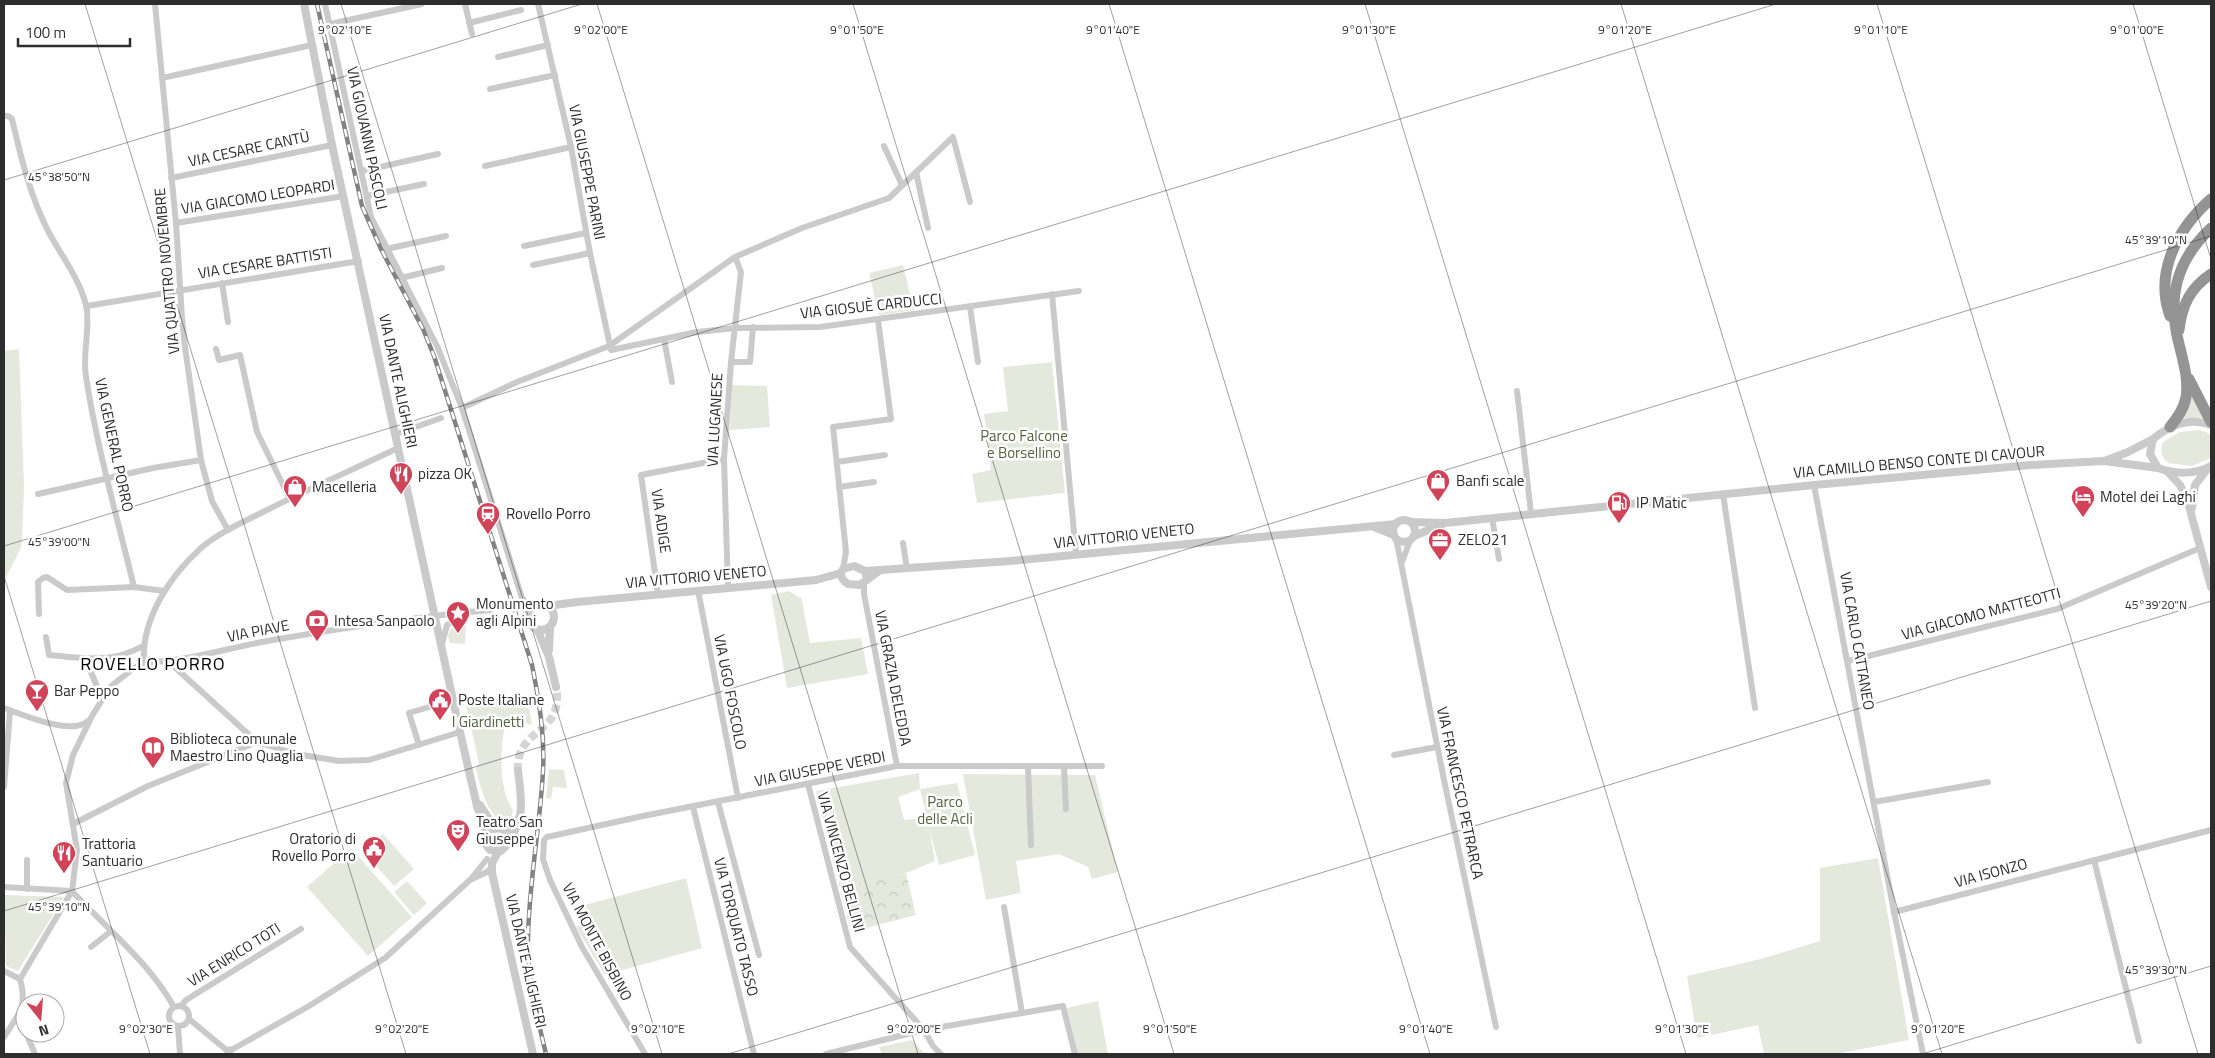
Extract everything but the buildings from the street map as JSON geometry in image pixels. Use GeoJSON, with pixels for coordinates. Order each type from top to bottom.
{"type":"FeatureCollection","features":[{"type":"Feature","properties":{"kind":"highway"},"geometry":{"type":"LineString","coordinates":[[2175,327],[2166,305],[2164,277],[2182,230],[2211,199]]}},
{"type":"Feature","properties":{"kind":"highway"},"geometry":{"type":"LineString","coordinates":[[2211,228],[2191,250],[2178,278],[2173,306],[2175,327],[2185,369],[2196,396],[2211,423]]}},
{"type":"Feature","properties":{"kind":"highway"},"geometry":{"type":"LineString","coordinates":[[2178,341],[2181,317],[2187,298],[2200,282],[2211,274]]}},
{"type":"Feature","properties":{"kind":"highway"},"geometry":{"type":"LineString","coordinates":[[2170,427],[2185,404],[2187,389],[2185,369]]}},
{"type":"Feature","properties":{"kind":"street","name":"VIA QUATTRO NOVEMBRE"},"geometry":{"type":"LineString","coordinates":[[155,4],[176,223],[182,318],[201,460],[212,501],[228,530]]}},
{"type":"Feature","properties":{"kind":"street","name":"VIA DANTE ALIGHIERI"},"geometry":{"type":"LineString","coordinates":[[304,4],[332,145],[359,261],[460,732],[486,833]]}},
{"type":"Feature","properties":{"kind":"street","name":"VIA GIOVANNI PASCOLI"},"geometry":{"type":"LineString","coordinates":[[325,4],[371,217],[437,346],[462,408],[528,617]]}},
{"type":"Feature","properties":{"kind":"street"},"geometry":{"type":"LineString","coordinates":[[330,24],[422,4]]}},
{"type":"Feature","properties":{"kind":"street"},"geometry":{"type":"LineString","coordinates":[[465,4],[472,34]]}},
{"type":"Feature","properties":{"kind":"street","name":"VIA GIUSEPPE PARINI"},"geometry":{"type":"LineString","coordinates":[[538,4],[571,147],[586,233],[610,346]]}},
{"type":"Feature","properties":{"kind":"street"},"geometry":{"type":"LineString","coordinates":[[469,23],[521,10]]}},
{"type":"Feature","properties":{"kind":"street"},"geometry":{"type":"LineString","coordinates":[[162,78],[312,45]]}},
{"type":"Feature","properties":{"kind":"street"},"geometry":{"type":"LineString","coordinates":[[498,57],[548,45]]}},
{"type":"Feature","properties":{"kind":"street"},"geometry":{"type":"LineString","coordinates":[[490,89],[555,75]]}},
{"type":"Feature","properties":{"kind":"street"},"geometry":{"type":"LineString","coordinates":[[4,116],[12,119],[26,177],[35,201],[49,232],[69,264],[87,306]]}},
{"type":"Feature","properties":{"kind":"street"},"geometry":{"type":"LineString","coordinates":[[462,408],[517,382],[610,346],[734,257],[802,228],[889,198],[953,137],[970,202]]}},
{"type":"Feature","properties":{"kind":"street","name":"VIA CESARE CANTÙ"},"geometry":{"type":"LineString","coordinates":[[171,178],[332,145]]}},
{"type":"Feature","properties":{"kind":"street"},"geometry":{"type":"LineString","coordinates":[[884,146],[902,185]]}},
{"type":"Feature","properties":{"kind":"street"},"geometry":{"type":"LineString","coordinates":[[485,166],[571,147]]}},
{"type":"Feature","properties":{"kind":"street"},"geometry":{"type":"LineString","coordinates":[[362,171],[438,154]]}},
{"type":"Feature","properties":{"kind":"street"},"geometry":{"type":"LineString","coordinates":[[916,172],[928,228]]}},
{"type":"Feature","properties":{"kind":"street"},"geometry":{"type":"LineString","coordinates":[[367,196],[424,184]]}},
{"type":"Feature","properties":{"kind":"street","name":"VIA GIACOMO LEOPARDI"},"geometry":{"type":"LineString","coordinates":[[176,223],[344,196]]}},
{"type":"Feature","properties":{"kind":"street"},"geometry":{"type":"LineString","coordinates":[[524,246],[586,233]]}},
{"type":"Feature","properties":{"kind":"street"},"geometry":{"type":"LineString","coordinates":[[386,249],[446,236]]}},
{"type":"Feature","properties":{"kind":"street"},"geometry":{"type":"LineString","coordinates":[[533,265],[590,253]]}},
{"type":"Feature","properties":{"kind":"street","name":"VIA LUGANESE"},"geometry":{"type":"LineString","coordinates":[[728,588],[724,459],[731,362],[741,272],[734,257]]}},
{"type":"Feature","properties":{"kind":"street","name":"VIA CESARE BATTISTI"},"geometry":{"type":"LineString","coordinates":[[87,306],[359,261]]}},
{"type":"Feature","properties":{"kind":"street"},"geometry":{"type":"LineString","coordinates":[[401,278],[442,268]]}},
{"type":"Feature","properties":{"kind":"street"},"geometry":{"type":"LineString","coordinates":[[222,283],[228,322]]}},
{"type":"Feature","properties":{"kind":"street","name":"VIA GIOSUÈ CARDUCCI"},"geometry":{"type":"LineString","coordinates":[[610,346],[611,350],[697,332],[736,328],[820,327],[1079,291]]}},
{"type":"Feature","properties":{"kind":"street"},"geometry":{"type":"LineString","coordinates":[[1052,294],[1076,554]]}},
{"type":"Feature","properties":{"kind":"street","name":"VIA GENERAL PORRO"},"geometry":{"type":"LineString","coordinates":[[87,306],[85,374],[107,478],[134,587]]}},
{"type":"Feature","properties":{"kind":"street"},"geometry":{"type":"LineString","coordinates":[[970,307],[978,362]]}},
{"type":"Feature","properties":{"kind":"street"},"geometry":{"type":"LineString","coordinates":[[844,581],[842,571],[846,558],[833,427],[892,419],[878,320]]}},
{"type":"Feature","properties":{"kind":"street"},"geometry":{"type":"LineString","coordinates":[[731,362],[750,362],[753,327]]}},
{"type":"Feature","properties":{"kind":"street"},"geometry":{"type":"LineString","coordinates":[[664,339],[672,382]]}},
{"type":"Feature","properties":{"kind":"street"},"geometry":{"type":"LineString","coordinates":[[216,349],[219,360],[240,355],[257,432],[290,499]]}},
{"type":"Feature","properties":{"kind":"street"},"geometry":{"type":"LineString","coordinates":[[1517,391],[1531,513]]}},
{"type":"Feature","properties":{"kind":"street"},"geometry":{"type":"LineString","coordinates":[[396,434],[441,418]]}},
{"type":"Feature","properties":{"kind":"street"},"geometry":{"type":"LineString","coordinates":[[2170,427],[2194,422],[2211,423]]}},
{"type":"Feature","properties":{"kind":"street","name":"VIA CAMILLO BENSO CONTE DI CAVOUR"},"geometry":{"type":"LineString","coordinates":[[2104,461],[2128,452],[2153,439],[2170,427]]}},
{"type":"Feature","properties":{"kind":"street"},"geometry":{"type":"LineString","coordinates":[[2153,439],[2150,454],[2158,468]]}},
{"type":"Feature","properties":{"kind":"street"},"geometry":{"type":"LineString","coordinates":[[22,993],[20,979],[72,891],[77,850],[66,774],[73,755],[102,699],[120,678],[144,662],[143,646],[151,619],[164,590],[202,547],[228,530],[398,448]]}},
{"type":"Feature","properties":{"kind":"street"},"geometry":{"type":"LineString","coordinates":[[837,462],[885,455]]}},
{"type":"Feature","properties":{"kind":"street","name":"VIA ADIGE"},"geometry":{"type":"LineString","coordinates":[[658,594],[642,475],[724,459]]}},
{"type":"Feature","properties":{"kind":"street"},"geometry":{"type":"LineString","coordinates":[[38,494],[153,468],[201,460]]}},
{"type":"Feature","properties":{"kind":"street","name":"VIA CAMILLO BENSO CONTE DI CAVOUR"},"geometry":{"type":"LineString","coordinates":[[1723,494],[2030,465],[2104,461],[2158,468],[2167,471]]}},
{"type":"Feature","properties":{"kind":"street"},"geometry":{"type":"LineString","coordinates":[[2167,471],[2187,472],[2210,467]]}},
{"type":"Feature","properties":{"kind":"street"},"geometry":{"type":"LineString","coordinates":[[2192,513],[2195,485],[2210,467]]}},
{"type":"Feature","properties":{"kind":"street"},"geometry":{"type":"LineString","coordinates":[[2167,471],[2183,491],[2192,513],[2211,587]]}},
{"type":"Feature","properties":{"kind":"street"},"geometry":{"type":"LineString","coordinates":[[839,487],[874,482]]}},
{"type":"Feature","properties":{"kind":"street","name":"VIA CARLO CATTANEO"},"geometry":{"type":"LineString","coordinates":[[1814,484],[1894,912],[1924,1054]]}},
{"type":"Feature","properties":{"kind":"street"},"geometry":{"type":"LineString","coordinates":[[1445,523],[1402,542],[1395,536],[1396,524],[1400,521],[1445,523],[1723,494],[1755,708]]}},
{"type":"Feature","properties":{"kind":"street"},"geometry":{"type":"LineString","coordinates":[[1492,518],[1498,559]]}},
{"type":"Feature","properties":{"kind":"street"},"geometry":{"type":"LineString","coordinates":[[1402,563],[1415,531],[1410,522]]}},
{"type":"Feature","properties":{"kind":"street","name":"VIA VITTORIO VENETO"},"geometry":{"type":"LineString","coordinates":[[547,606],[826,578],[844,581],[854,586],[879,571],[1396,524]]}},
{"type":"Feature","properties":{"kind":"street","name":"VIA VITTORIO VENETO"},"geometry":{"type":"LineString","coordinates":[[1372,527],[1395,536]]}},
{"type":"Feature","properties":{"kind":"street","name":"VIA FRANCESCO PETRARCA"},"geometry":{"type":"LineString","coordinates":[[1395,536],[1496,1027]]}},
{"type":"Feature","properties":{"kind":"street"},"geometry":{"type":"LineString","coordinates":[[903,543],[907,569]]}},
{"type":"Feature","properties":{"kind":"street","name":"VIA GIACOMO MATTEOTTI"},"geometry":{"type":"LineString","coordinates":[[1848,660],[2057,609],[2200,548]]}},
{"type":"Feature","properties":{"kind":"street"},"geometry":{"type":"LineString","coordinates":[[846,558],[865,578]]}},
{"type":"Feature","properties":{"kind":"street","name":"VIA VITTORIO VENETO"},"geometry":{"type":"LineString","coordinates":[[826,578],[854,566]]}},
{"type":"Feature","properties":{"kind":"street"},"geometry":{"type":"LineString","coordinates":[[39,614],[38,582],[42,578],[47,577],[67,590],[134,587],[164,590]]}},
{"type":"Feature","properties":{"kind":"street","name":"VIA GRAZIA DELEDDA"},"geometry":{"type":"LineString","coordinates":[[865,578],[864,594],[897,766]]}},
{"type":"Feature","properties":{"kind":"street","name":"VIA GRAZIA DELEDDA"},"geometry":{"type":"LineString","coordinates":[[854,586],[864,594]]}},
{"type":"Feature","properties":{"kind":"street","name":"VIA UGO FOSCOLO"},"geometry":{"type":"LineString","coordinates":[[698,590],[738,798]]}},
{"type":"Feature","properties":{"kind":"street"},"geometry":{"type":"LineString","coordinates":[[523,599],[528,604],[535,606]]}},
{"type":"Feature","properties":{"kind":"street"},"geometry":{"type":"LineString","coordinates":[[550,627],[543,630],[531,625],[528,617],[531,610],[541,604],[547,606],[552,610],[554,618]]}},
{"type":"Feature","properties":{"kind":"street"},"geometry":{"type":"LineString","coordinates":[[556,687],[550,657],[550,627],[560,609],[568,604]]}},
{"type":"Feature","properties":{"kind":"street"},"geometry":{"type":"LineString","coordinates":[[436,615],[491,610]]}},
{"type":"Feature","properties":{"kind":"street"},"geometry":{"type":"LineString","coordinates":[[442,644],[447,625],[469,612]]}},
{"type":"Feature","properties":{"kind":"street","name":"VIA PIAVE"},"geometry":{"type":"LineString","coordinates":[[144,662],[169,662],[278,639],[436,615]]}},
{"type":"Feature","properties":{"kind":"street"},"geometry":{"type":"LineString","coordinates":[[537,629],[550,657]]}},
{"type":"Feature","properties":{"kind":"street"},"geometry":{"type":"LineString","coordinates":[[46,637],[49,655],[90,659],[103,660],[128,653],[143,646]]}},
{"type":"Feature","properties":{"kind":"street"},"geometry":{"type":"LineString","coordinates":[[90,659],[91,672],[102,699]]}},
{"type":"Feature","properties":{"kind":"street"},"geometry":{"type":"LineString","coordinates":[[169,662],[257,742],[296,754],[354,762],[370,760],[460,732]]}},
{"type":"Feature","properties":{"kind":"street"},"geometry":{"type":"LineString","coordinates":[[419,745],[409,713],[429,707]]}},
{"type":"Feature","properties":{"kind":"street"},"geometry":{"type":"LineString","coordinates":[[4,787],[7,709],[71,727],[81,726],[92,716]]}},
{"type":"Feature","properties":{"kind":"street"},"geometry":{"type":"LineString","coordinates":[[74,824],[148,786],[257,742]]}},
{"type":"Feature","properties":{"kind":"street"},"geometry":{"type":"LineString","coordinates":[[1394,755],[1437,747]]}},
{"type":"Feature","properties":{"kind":"street","name":"VIA GIUSEPPE VERDI"},"geometry":{"type":"LineString","coordinates":[[547,837],[897,766],[1102,766]]}},
{"type":"Feature","properties":{"kind":"street"},"geometry":{"type":"LineString","coordinates":[[1028,767],[1031,846]]}},
{"type":"Feature","properties":{"kind":"street"},"geometry":{"type":"LineString","coordinates":[[1064,767],[1066,809]]}},
{"type":"Feature","properties":{"kind":"street"},"geometry":{"type":"LineString","coordinates":[[471,879],[491,870],[494,857],[505,848],[516,831],[522,805],[518,771]]}},
{"type":"Feature","properties":{"kind":"street"},"geometry":{"type":"LineString","coordinates":[[1874,802],[1988,782]]}},
{"type":"Feature","properties":{"kind":"street","name":"VIA VINCENZO BELLINI"},"geometry":{"type":"LineString","coordinates":[[808,784],[850,947],[924,1030],[941,1054]]}},
{"type":"Feature","properties":{"kind":"street","name":"VIA DANTE ALIGHIERI"},"geometry":{"type":"LineString","coordinates":[[474,792],[486,815],[500,828]]}},
{"type":"Feature","properties":{"kind":"street"},"geometry":{"type":"LineString","coordinates":[[718,802],[759,955]]}},
{"type":"Feature","properties":{"kind":"street","name":"VIA TORQUATO TASSO"},"geometry":{"type":"LineString","coordinates":[[693,807],[754,1054]]}},
{"type":"Feature","properties":{"kind":"street"},"geometry":{"type":"LineString","coordinates":[[498,852],[490,850],[486,846],[484,841],[486,833],[492,828],[510,828],[516,824],[520,817]]}},
{"type":"Feature","properties":{"kind":"street"},"geometry":{"type":"LineString","coordinates":[[500,828],[507,833],[508,841]]}},
{"type":"Feature","properties":{"kind":"street","name":"VIA ISONZO"},"geometry":{"type":"LineString","coordinates":[[1894,912],[2211,830]]}},
{"type":"Feature","properties":{"kind":"street","name":"VIA MONTE BISBINO"},"geometry":{"type":"LineString","coordinates":[[547,837],[544,840],[543,859],[548,877],[582,947],[645,1054]]}},
{"type":"Feature","properties":{"kind":"street","name":"VIA DANTE ALIGHIERI"},"geometry":{"type":"LineString","coordinates":[[486,846],[487,860],[491,870],[533,1054]]}},
{"type":"Feature","properties":{"kind":"street"},"geometry":{"type":"LineString","coordinates":[[27,860],[27,888]]}},
{"type":"Feature","properties":{"kind":"street"},"geometry":{"type":"LineString","coordinates":[[189,1019],[222,1049],[229,1052],[386,958],[471,879],[487,860]]}},
{"type":"Feature","properties":{"kind":"street"},"geometry":{"type":"LineString","coordinates":[[2094,860],[2139,1041]]}},
{"type":"Feature","properties":{"kind":"street"},"geometry":{"type":"LineString","coordinates":[[478,876],[489,877],[494,883]]}},
{"type":"Feature","properties":{"kind":"street"},"geometry":{"type":"LineString","coordinates":[[4,887],[72,891],[111,931],[178,1006],[189,1012],[189,1019],[184,1025],[178,1026],[172,1023],[169,1018],[170,1011],[178,1006]]}},
{"type":"Feature","properties":{"kind":"street"},"geometry":{"type":"LineString","coordinates":[[1004,906],[1022,1013]]}},
{"type":"Feature","properties":{"kind":"street","name":"VIA ENRICO TOTI"},"geometry":{"type":"LineString","coordinates":[[178,1006],[301,929]]}},
{"type":"Feature","properties":{"kind":"street"},"geometry":{"type":"LineString","coordinates":[[91,947],[111,931]]}},
{"type":"Feature","properties":{"kind":"street"},"geometry":{"type":"LineString","coordinates":[[4,971],[20,979]]}},
{"type":"Feature","properties":{"kind":"street"},"geometry":{"type":"LineString","coordinates":[[826,1054],[924,1030],[1062,1006],[1075,1054]]}},
{"type":"Feature","properties":{"kind":"street"},"geometry":{"type":"LineString","coordinates":[[4,1037],[15,1020]]}},
{"type":"Feature","properties":{"kind":"street"},"geometry":{"type":"LineString","coordinates":[[178,1026],[180,1054]]}},
{"type":"Feature","properties":{"kind":"green space"},"geometry":{"type":"Polygon","coordinates":[[[903,265],[914,310],[879,315],[869,273],[903,265]]]}},
{"type":"Feature","properties":{"kind":"green space"},"geometry":{"type":"Polygon","coordinates":[[[19,349],[24,486],[22,541],[21,548],[4,581],[4,351],[19,349]]]}},
{"type":"Feature","properties":{"kind":"green space","name":"Parco Falcone e Borsellino"},"geometry":{"type":"Polygon","coordinates":[[[1052,362],[1065,493],[977,503],[972,474],[991,470],[984,414],[1008,411],[1003,367],[1052,362]]]}},
{"type":"Feature","properties":{"kind":"green space"},"geometry":{"type":"Polygon","coordinates":[[[732,385],[767,386],[770,427],[730,430],[732,385]]]}},
{"type":"Feature","properties":{"kind":"green space"},"geometry":{"type":"Polygon","coordinates":[[[2190,397],[2193,397],[2203,418],[2183,418],[2190,397]]]}},
{"type":"Feature","properties":{"kind":"green space"},"geometry":{"type":"Polygon","coordinates":[[[2199,430],[2211,436],[2211,458],[2192,466],[2168,463],[2162,453],[2163,442],[2180,432],[2199,430]]]}},
{"type":"Feature","properties":{"kind":"green space"},"geometry":{"type":"Polygon","coordinates":[[[789,591],[800,598],[801,596],[810,643],[861,638],[868,674],[787,688],[771,595],[789,591]]]}},
{"type":"Feature","properties":{"kind":"green space"},"geometry":{"type":"Polygon","coordinates":[[[466,620],[465,644],[450,643],[448,635],[452,628],[466,620]]]}},
{"type":"Feature","properties":{"kind":"green space","name":"I Giardinetti"},"geometry":{"type":"Polygon","coordinates":[[[527,697],[532,725],[515,720],[504,730],[502,751],[503,782],[508,802],[513,811],[510,820],[503,822],[492,812],[482,791],[476,769],[479,763],[466,706],[527,697]]]}},
{"type":"Feature","properties":{"kind":"green space"},"geometry":{"type":"Polygon","coordinates":[[[549,769],[564,770],[567,788],[553,787],[551,799],[546,798],[549,769]]]}},
{"type":"Feature","properties":{"kind":"green space","name":"Parco delle Acli"},"geometry":{"type":"Polygon","coordinates":[[[919,773],[920,789],[957,783],[975,855],[939,865],[929,828],[935,861],[906,873],[840,888],[816,791],[919,773]],[[920,789],[898,797],[904,820],[927,817],[920,789]]]}},
{"type":"Feature","properties":{"kind":"green space"},"geometry":{"type":"Polygon","coordinates":[[[963,774],[1095,775],[1118,872],[1092,879],[1088,867],[1059,854],[1016,861],[1021,893],[986,900],[963,774]]]}},
{"type":"Feature","properties":{"kind":"green space"},"geometry":{"type":"Polygon","coordinates":[[[383,834],[414,869],[394,886],[363,851],[383,834]]]}},
{"type":"Feature","properties":{"kind":"green space"},"geometry":{"type":"Polygon","coordinates":[[[351,848],[412,917],[368,956],[307,887],[351,848]]]}},
{"type":"Feature","properties":{"kind":"green space"},"geometry":{"type":"Polygon","coordinates":[[[1878,858],[1909,1040],[1836,1054],[1764,1054],[1758,1025],[1697,1038],[1687,976],[1761,959],[1820,941],[1820,868],[1878,858]]]}},
{"type":"Feature","properties":{"kind":"green space"},"geometry":{"type":"Polygon","coordinates":[[[906,873],[916,915],[851,932],[840,888],[906,873]]]}},
{"type":"Feature","properties":{"kind":"green space"},"geometry":{"type":"Polygon","coordinates":[[[686,878],[702,948],[605,975],[576,927],[581,925],[573,908],[686,878]]]}},
{"type":"Feature","properties":{"kind":"green space"},"geometry":{"type":"Polygon","coordinates":[[[407,881],[427,903],[414,915],[394,892],[407,881]]]}},
{"type":"Feature","properties":{"kind":"green space"},"geometry":{"type":"Polygon","coordinates":[[[4,895],[64,897],[18,971],[6,966],[4,895]]]}},
{"type":"Feature","properties":{"kind":"green space"},"geometry":{"type":"Polygon","coordinates":[[[1098,1001],[1108,1054],[1078,1054],[1067,1008],[1098,1001]]]}},
{"type":"Feature","properties":{"kind":"green space"},"geometry":{"type":"Polygon","coordinates":[[[912,1040],[925,1054],[882,1054],[879,1047],[912,1040]]]}},
{"type":"Feature","properties":{"kind":"tunnel"},"geometry":{"type":"LineString","coordinates":[[518,771],[519,756],[524,746],[547,723],[553,714],[557,703],[556,687]]}},
{"type":"Feature","properties":{"kind":"railway"},"geometry":{"type":"LineString","coordinates":[[317,4],[362,206],[381,249],[423,329],[434,356],[532,665],[541,718],[543,758],[542,792],[530,896],[528,953],[533,997],[546,1054]]}},
{"type":"Feature","properties":{"kind":"place","name":"pizza OK"},"geometry":{"type":"Point","coordinates":[401,495]}},
{"type":"Feature","properties":{"kind":"place","name":"Banfi scale"},"geometry":{"type":"Point","coordinates":[1438,502]}},
{"type":"Feature","properties":{"kind":"place","name":"Macelleria"},"geometry":{"type":"Point","coordinates":[295,508]}},
{"type":"Feature","properties":{"kind":"place","name":"Motel dei Laghi"},"geometry":{"type":"Point","coordinates":[2083,518]}},
{"type":"Feature","properties":{"kind":"place","name":"IP Matic"},"geometry":{"type":"Point","coordinates":[1619,524]}},
{"type":"Feature","properties":{"kind":"place","name":"Rovello Porro"},"geometry":{"type":"Point","coordinates":[488,535]}},
{"type":"Feature","properties":{"kind":"place","name":"ZELO21"},"geometry":{"type":"Point","coordinates":[1440,561]}},
{"type":"Feature","properties":{"kind":"place","name":"Monumento agli Alpini"},"geometry":{"type":"Point","coordinates":[458,634]}},
{"type":"Feature","properties":{"kind":"place","name":"Intesa Sanpaolo"},"geometry":{"type":"Point","coordinates":[317,642]}},
{"type":"Feature","properties":{"kind":"place","name":"Bar Peppo"},"geometry":{"type":"Point","coordinates":[37,712]}},
{"type":"Feature","properties":{"kind":"place","name":"Poste Italiane"},"geometry":{"type":"Point","coordinates":[440,721]}},
{"type":"Feature","properties":{"kind":"place","name":"Biblioteca comunale Maestro Lino Quaglia"},"geometry":{"type":"Point","coordinates":[153,769]}},
{"type":"Feature","properties":{"kind":"place","name":"Teatro San Giuseppe"},"geometry":{"type":"Point","coordinates":[458,852]}},
{"type":"Feature","properties":{"kind":"place","name":"Oratorio di Rovello Porro"},"geometry":{"type":"Point","coordinates":[374,869]}},
{"type":"Feature","properties":{"kind":"place","name":"Trattoria Santuario"},"geometry":{"type":"Point","coordinates":[64,874]}},
{"type":"Feature","properties":{"kind":"district","name":"ROVELLO PORRO"},"geometry":{"type":"Point","coordinates":[153,664]}}]}
